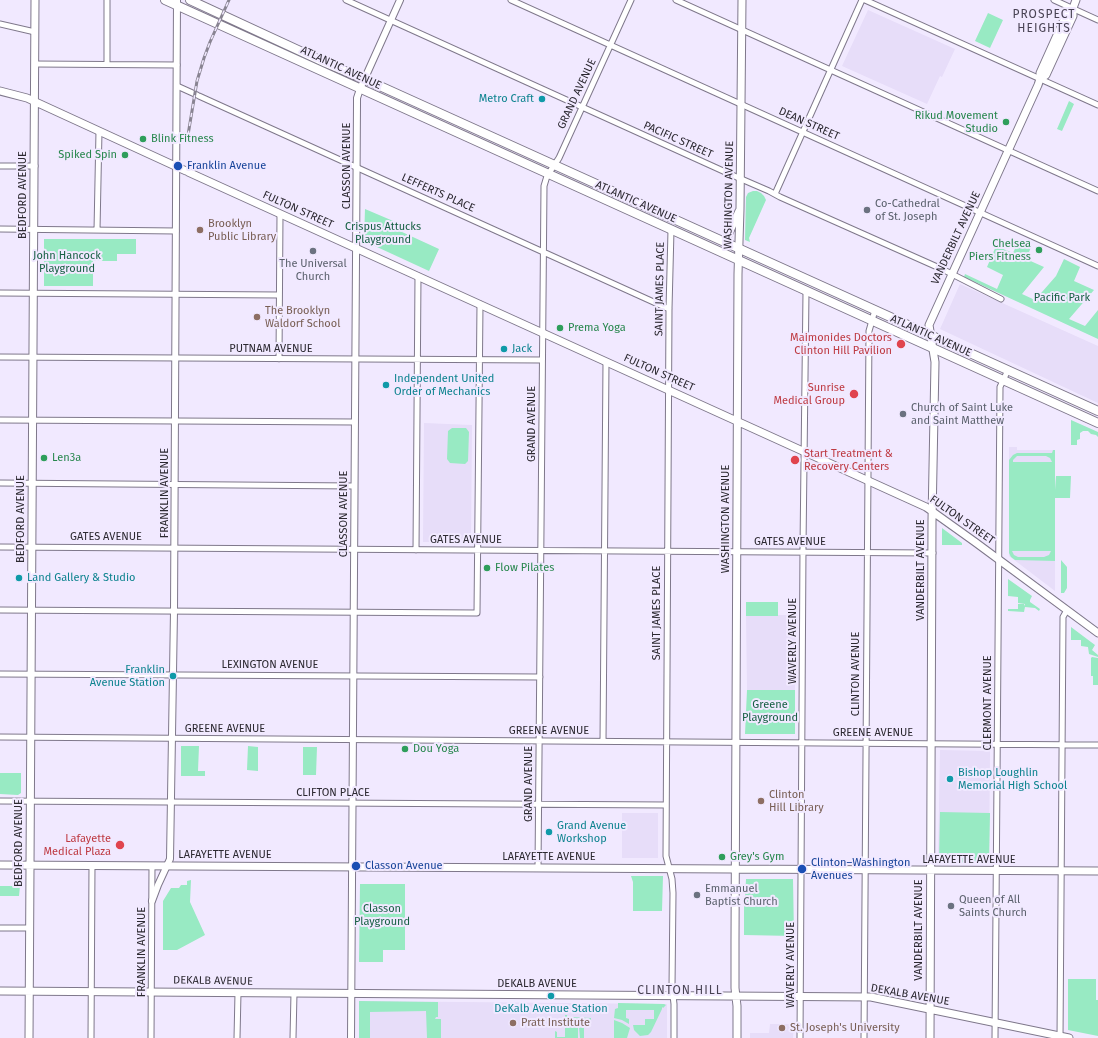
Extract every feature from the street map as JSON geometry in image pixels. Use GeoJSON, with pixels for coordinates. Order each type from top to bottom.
{"type":"FeatureCollection","features":[{"type":"Feature","properties":{"kind":"main road","name":"BEDFORD AVENUE"},"geometry":{"type":"LineString","coordinates":[[28,1038],[36,0]]}},
{"type":"Feature","properties":{"kind":"main road","name":"ATLANTIC AVENUE"},"geometry":{"type":"LineString","coordinates":[[165,0],[177,3],[360,89],[1098,423]]}},
{"type":"Feature","properties":{"kind":"main road","name":"ATLANTIC AVENUE"},"geometry":{"type":"LineString","coordinates":[[190,0],[326,63],[365,79],[1098,411]]}},
{"type":"Feature","properties":{"kind":"main road","name":"WASHINGTON AVENUE"},"geometry":{"type":"LineString","coordinates":[[737,1038],[735,869],[737,421],[742,0]]}},
{"type":"Feature","properties":{"kind":"main road","name":"VANDERBILT AVENUE"},"geometry":{"type":"LineString","coordinates":[[930,1038],[932,511],[935,362],[929,325],[1040,79],[1046,75],[1073,16],[1072,8],[1076,0]]}},
{"type":"Feature","properties":{"kind":"main road","name":"FULTON STREET"},"geometry":{"type":"LineString","coordinates":[[0,91],[27,98],[926,507],[1098,633]]}},
{"type":"Feature","properties":{"kind":"main road"},"geometry":{"type":"LineString","coordinates":[[725,242],[740,209]]}},
{"type":"Feature","properties":{"kind":"main road","name":"LAFAYETTE AVENUE"},"geometry":{"type":"LineString","coordinates":[[0,865],[1098,871]]}},
{"type":"Feature","properties":{"kind":"main road","name":"DEKALB AVENUE"},"geometry":{"type":"LineString","coordinates":[[0,991],[872,997],[1069,1038]]}},
{"type":"Feature","properties":{"kind":"street"},"geometry":{"type":"LineString","coordinates":[[107,0],[107,64]]}},
{"type":"Feature","properties":{"kind":"street","name":"PACIFIC STREET"},"geometry":{"type":"LineString","coordinates":[[346,0],[740,178],[1001,299]]}},
{"type":"Feature","properties":{"kind":"street","name":"CLASSON AVENUE"},"geometry":{"type":"LineString","coordinates":[[351,1038],[357,104],[360,89],[400,0]]}},
{"type":"Feature","properties":{"kind":"street","name":"DEAN STREET"},"geometry":{"type":"LineString","coordinates":[[511,0],[1098,266]]}},
{"type":"Feature","properties":{"kind":"street","name":"GRAND AVENUE"},"geometry":{"type":"LineString","coordinates":[[538,868],[544,186],[548,174],[559,158],[631,0]]}},
{"type":"Feature","properties":{"kind":"street"},"geometry":{"type":"LineString","coordinates":[[676,0],[1098,191]]}},
{"type":"Feature","properties":{"kind":"street"},"geometry":{"type":"LineString","coordinates":[[775,194],[862,0]]}},
{"type":"Feature","properties":{"kind":"street"},"geometry":{"type":"LineString","coordinates":[[865,0],[1098,106]]}},
{"type":"Feature","properties":{"kind":"street"},"geometry":{"type":"LineString","coordinates":[[1054,0],[1098,20]]}},
{"type":"Feature","properties":{"kind":"street","name":"FRANKLIN AVENUE"},"geometry":{"type":"LineString","coordinates":[[152,901],[170,859],[172,802],[177,3]]}},
{"type":"Feature","properties":{"kind":"street"},"geometry":{"type":"LineString","coordinates":[[0,24],[35,32]]}},
{"type":"Feature","properties":{"kind":"street"},"geometry":{"type":"LineString","coordinates":[[35,64],[177,65]]}},
{"type":"Feature","properties":{"kind":"street","name":"LEFFERTS PLACE"},"geometry":{"type":"LineString","coordinates":[[177,86],[669,309]]}},
{"type":"Feature","properties":{"kind":"street"},"geometry":{"type":"LineString","coordinates":[[97,230],[99,131]]}},
{"type":"Feature","properties":{"kind":"street"},"geometry":{"type":"LineString","coordinates":[[0,166],[35,166]]}},
{"type":"Feature","properties":{"kind":"street"},"geometry":{"type":"LineString","coordinates":[[279,359],[280,214]]}},
{"type":"Feature","properties":{"kind":"street"},"geometry":{"type":"LineString","coordinates":[[0,229],[176,231]]}},
{"type":"Feature","properties":{"kind":"street","name":"SAINT JAMES PLACE"},"geometry":{"type":"LineString","coordinates":[[671,230],[669,309],[666,856],[672,879],[673,893],[672,987],[674,1038]]}},
{"type":"Feature","properties":{"kind":"street"},"geometry":{"type":"LineString","coordinates":[[416,550],[418,276]]}},
{"type":"Feature","properties":{"kind":"street","name":"WAVERLY AVENUE"},"geometry":{"type":"LineString","coordinates":[[800,1038],[806,292]]}},
{"type":"Feature","properties":{"kind":"street"},"geometry":{"type":"LineString","coordinates":[[0,293],[279,295]]}},
{"type":"Feature","properties":{"kind":"street"},"geometry":{"type":"LineString","coordinates":[[0,610],[478,613],[480,304]]}},
{"type":"Feature","properties":{"kind":"street","name":"CLINTON AVENUE"},"geometry":{"type":"LineString","coordinates":[[864,1038],[869,331],[875,310]]}},
{"type":"Feature","properties":{"kind":"street","name":"PUTNAM AVENUE"},"geometry":{"type":"LineString","coordinates":[[0,357],[542,360]]}},
{"type":"Feature","properties":{"kind":"street"},"geometry":{"type":"LineString","coordinates":[[603,741],[606,362]]}},
{"type":"Feature","properties":{"kind":"street","name":"CLERMONT AVENUE"},"geometry":{"type":"LineString","coordinates":[[995,1038],[1000,387],[1008,370]]}},
{"type":"Feature","properties":{"kind":"street"},"geometry":{"type":"LineString","coordinates":[[0,420],[355,422]]}},
{"type":"Feature","properties":{"kind":"street"},"geometry":{"type":"LineString","coordinates":[[0,483],[354,486]]}},
{"type":"Feature","properties":{"kind":"street","name":"GATES AVENUE"},"geometry":{"type":"LineString","coordinates":[[0,547],[933,553]]}},
{"type":"Feature","properties":{"kind":"street"},"geometry":{"type":"LineString","coordinates":[[1060,1037],[1063,617],[1067,610]]}},
{"type":"Feature","properties":{"kind":"street","name":"LEXINGTON AVENUE"},"geometry":{"type":"LineString","coordinates":[[0,674],[540,677]]}},
{"type":"Feature","properties":{"kind":"street","name":"GREENE AVENUE"},"geometry":{"type":"LineString","coordinates":[[0,737],[1098,744]]}},
{"type":"Feature","properties":{"kind":"street","name":"CLIFTON PLACE"},"geometry":{"type":"LineString","coordinates":[[0,801],[666,805]]}},
{"type":"Feature","properties":{"kind":"street"},"geometry":{"type":"LineString","coordinates":[[91,1038],[92,865]]}},
{"type":"Feature","properties":{"kind":"street","name":"FRANKLIN AVENUE"},"geometry":{"type":"LineString","coordinates":[[151,1038],[152,866]]}},
{"type":"Feature","properties":{"kind":"street"},"geometry":{"type":"LineString","coordinates":[[0,928],[29,928]]}},
{"type":"Feature","properties":{"kind":"street"},"geometry":{"type":"LineString","coordinates":[[237,1038],[238,993]]}},
{"type":"Feature","properties":{"kind":"street"},"geometry":{"type":"LineString","coordinates":[[293,1038],[294,993]]}},
{"type":"Feature","properties":{"kind":"shaded area"},"geometry":{"type":"Polygon","coordinates":[[[868,10],[955,49],[927,104],[842,66],[868,10]]]}},
{"type":"Feature","properties":{"kind":"shaded area"},"geometry":{"type":"Polygon","coordinates":[[[960,284],[1098,346],[1098,403],[940,329],[960,284]]]}},
{"type":"Feature","properties":{"kind":"shaded area"},"geometry":{"type":"Polygon","coordinates":[[[424,423],[472,425],[471,542],[423,542],[424,423]]]}},
{"type":"Feature","properties":{"kind":"shaded area"},"geometry":{"type":"Polygon","coordinates":[[[1009,447],[1017,447],[1017,450],[1055,450],[1055,591],[1009,556],[1009,447]]]}},
{"type":"Feature","properties":{"kind":"shaded area"},"geometry":{"type":"Polygon","coordinates":[[[746,615],[796,615],[795,690],[747,690],[746,615]]]}},
{"type":"Feature","properties":{"kind":"shaded area","name":"Bishop Loughlin Memorial High School"},"geometry":{"type":"Polygon","coordinates":[[[940,750],[990,751],[989,863],[938,863],[940,750]]]}},
{"type":"Feature","properties":{"kind":"shaded area"},"geometry":{"type":"Polygon","coordinates":[[[622,813],[658,813],[658,858],[622,858],[622,813]]]}},
{"type":"Feature","properties":{"kind":"shaded area","name":"Pratt Institute"},"geometry":{"type":"Polygon","coordinates":[[[359,1001],[667,1004],[667,1038],[359,1038],[359,1001]]]}},
{"type":"Feature","properties":{"kind":"shaded area","name":"St. Joseph's University"},"geometry":{"type":"Polygon","coordinates":[[[770,1024],[794,1024],[793,1038],[750,1038],[750,1033],[769,1033],[770,1024]]]}},
{"type":"Feature","properties":{"kind":"green space"},"geometry":{"type":"Polygon","coordinates":[[[988,13],[1003,20],[990,48],[975,41],[988,13]]]}},
{"type":"Feature","properties":{"kind":"green space"},"geometry":{"type":"Polygon","coordinates":[[[1069,101],[1074,104],[1062,131],[1057,129],[1069,101]]]}},
{"type":"Feature","properties":{"kind":"green space"},"geometry":{"type":"Polygon","coordinates":[[[753,191],[761,193],[766,200],[749,238],[750,242],[745,240],[746,197],[748,193],[753,191]]]}},
{"type":"Feature","properties":{"kind":"green space","name":"Crispus Attucks Playground"},"geometry":{"type":"Polygon","coordinates":[[[365,209],[405,226],[402,232],[439,249],[429,271],[364,241],[365,209]]]}},
{"type":"Feature","properties":{"kind":"green space","name":"John Hancock Playground"},"geometry":{"type":"Polygon","coordinates":[[[44,239],[136,239],[136,254],[117,254],[117,261],[93,261],[93,286],[44,286],[44,239]]]}},
{"type":"Feature","properties":{"kind":"green space","name":"Pacific Park"},"geometry":{"type":"Polygon","coordinates":[[[1019,240],[1032,245],[1026,259],[1044,267],[1022,294],[1035,300],[1056,276],[1064,259],[1080,267],[1074,281],[1094,290],[1069,319],[1085,326],[1098,310],[1098,339],[964,277],[965,274],[997,289],[1003,275],[987,267],[996,246],[1013,253],[1019,240]]]}},
{"type":"Feature","properties":{"kind":"green space"},"geometry":{"type":"Polygon","coordinates":[[[1071,420],[1098,432],[1098,437],[1088,431],[1083,431],[1080,433],[1080,439],[1077,440],[1077,445],[1071,445],[1071,420]]]}},
{"type":"Feature","properties":{"kind":"green space"},"geometry":{"type":"Polygon","coordinates":[[[452,428],[466,428],[469,432],[468,461],[465,464],[450,463],[447,459],[448,431],[452,428]]]}},
{"type":"Feature","properties":{"kind":"green space"},"geometry":{"type":"Polygon","coordinates":[[[1053,450],[1055,450],[1055,490],[1056,476],[1071,476],[1070,498],[1055,498],[1055,561],[1015,560],[1009,553],[1009,460],[1017,453],[1052,453],[1053,450]],[[1017,456],[1013,462],[1052,462],[1050,458],[1046,456],[1017,456]],[[1012,551],[1014,555],[1018,557],[1044,557],[1049,555],[1051,551],[1012,551]]]}},
{"type":"Feature","properties":{"kind":"green space"},"geometry":{"type":"Polygon","coordinates":[[[942,528],[962,543],[962,545],[942,545],[942,528]]]}},
{"type":"Feature","properties":{"kind":"green space"},"geometry":{"type":"Polygon","coordinates":[[[1061,560],[1067,567],[1067,588],[1064,593],[1061,593],[1061,560]]]}},
{"type":"Feature","properties":{"kind":"green space"},"geometry":{"type":"Polygon","coordinates":[[[1008,579],[1032,596],[1030,602],[1040,609],[1039,611],[1035,608],[1025,607],[1024,612],[1008,611],[1008,609],[1018,609],[1018,604],[1024,604],[1025,606],[1025,604],[1018,603],[1018,597],[1008,596],[1008,579]]]}},
{"type":"Feature","properties":{"kind":"green space"},"geometry":{"type":"Polygon","coordinates":[[[746,602],[778,602],[778,616],[746,616],[746,602]]]}},
{"type":"Feature","properties":{"kind":"green space"},"geometry":{"type":"Polygon","coordinates":[[[1071,627],[1095,645],[1092,650],[1098,655],[1098,657],[1089,654],[1088,647],[1081,646],[1081,640],[1071,640],[1071,627]]]}},
{"type":"Feature","properties":{"kind":"green space"},"geometry":{"type":"Polygon","coordinates":[[[1092,657],[1098,658],[1098,685],[1093,685],[1093,676],[1091,676],[1092,657]]]}},
{"type":"Feature","properties":{"kind":"green space","name":"Greene Playground"},"geometry":{"type":"Polygon","coordinates":[[[747,690],[795,690],[795,734],[745,734],[747,690]]]}},
{"type":"Feature","properties":{"kind":"green space"},"geometry":{"type":"Polygon","coordinates":[[[181,746],[199,746],[198,771],[205,771],[205,776],[181,776],[181,746]]]}},
{"type":"Feature","properties":{"kind":"green space"},"geometry":{"type":"Polygon","coordinates":[[[248,746],[258,747],[258,771],[247,770],[248,746]]]}},
{"type":"Feature","properties":{"kind":"green space"},"geometry":{"type":"Polygon","coordinates":[[[303,747],[317,747],[316,775],[303,775],[303,747]]]}},
{"type":"Feature","properties":{"kind":"green space"},"geometry":{"type":"Polygon","coordinates":[[[0,773],[21,773],[21,793],[18,795],[0,794],[0,773]]]}},
{"type":"Feature","properties":{"kind":"green space"},"geometry":{"type":"Polygon","coordinates":[[[940,812],[990,813],[989,863],[939,862],[940,812]]]}},
{"type":"Feature","properties":{"kind":"green space"},"geometry":{"type":"Polygon","coordinates":[[[631,876],[663,876],[662,911],[633,911],[633,882],[631,876]]]}},
{"type":"Feature","properties":{"kind":"green space"},"geometry":{"type":"Polygon","coordinates":[[[746,879],[793,879],[794,936],[744,935],[744,900],[746,879]]]}},
{"type":"Feature","properties":{"kind":"green space"},"geometry":{"type":"Polygon","coordinates":[[[191,880],[190,902],[205,935],[177,950],[163,950],[163,901],[171,888],[179,888],[181,885],[187,885],[187,881],[191,880]]]}},
{"type":"Feature","properties":{"kind":"green space","name":"Classon Playground"},"geometry":{"type":"Polygon","coordinates":[[[360,884],[405,884],[405,950],[383,950],[383,962],[359,962],[360,884]]]}},
{"type":"Feature","properties":{"kind":"green space"},"geometry":{"type":"Polygon","coordinates":[[[0,886],[20,886],[19,896],[0,896],[0,886]]]}},
{"type":"Feature","properties":{"kind":"green space"},"geometry":{"type":"Polygon","coordinates":[[[1068,979],[1096,979],[1096,1000],[1098,1000],[1098,1036],[1068,1030],[1068,979]]]}},
{"type":"Feature","properties":{"kind":"green space"},"geometry":{"type":"Polygon","coordinates":[[[359,1001],[438,1002],[438,1017],[435,1019],[441,1019],[441,1038],[427,1038],[426,1011],[370,1012],[370,1038],[359,1038],[359,1001]]]}},
{"type":"Feature","properties":{"kind":"green space"},"geometry":{"type":"Polygon","coordinates":[[[618,1003],[666,1005],[663,1008],[662,1007],[651,1032],[648,1035],[640,1036],[634,1030],[633,1025],[645,1025],[645,1019],[654,1019],[654,1010],[626,1010],[626,1018],[629,1019],[629,1024],[614,1018],[615,1009],[618,1008],[618,1003]]]}},
{"type":"Feature","properties":{"kind":"green space"},"geometry":{"type":"Polygon","coordinates":[[[565,1015],[567,1015],[569,1024],[578,1028],[578,1038],[555,1038],[555,1031],[557,1032],[557,1037],[565,1037],[565,1015]]]}},
{"type":"Feature","properties":{"kind":"green space"},"geometry":{"type":"Polygon","coordinates":[[[569,1017],[591,1018],[591,1020],[584,1020],[584,1038],[580,1038],[579,1027],[570,1023],[569,1017]]]}},
{"type":"Feature","properties":{"kind":"green space"},"geometry":{"type":"Polygon","coordinates":[[[614,1020],[630,1028],[627,1038],[614,1038],[614,1020]]]}},
{"type":"Feature","properties":{"kind":"railway"},"geometry":{"type":"LineString","coordinates":[[188,135],[197,81],[210,42],[229,0]]}},
{"type":"Feature","properties":{"kind":"place","name":"Metro Craft"},"geometry":{"type":"Point","coordinates":[542,99]}},
{"type":"Feature","properties":{"kind":"place","name":"Rikud Movement Studio"},"geometry":{"type":"Point","coordinates":[1006,122]}},
{"type":"Feature","properties":{"kind":"place","name":"Blink Fitness"},"geometry":{"type":"Point","coordinates":[143,139]}},
{"type":"Feature","properties":{"kind":"place","name":"Spiked Spin"},"geometry":{"type":"Point","coordinates":[125,155]}},
{"type":"Feature","properties":{"kind":"place","name":"Franklin Avenue"},"geometry":{"type":"Point","coordinates":[178,166]}},
{"type":"Feature","properties":{"kind":"place","name":"Co-Cathedral of St. Joseph"},"geometry":{"type":"Point","coordinates":[867,210]}},
{"type":"Feature","properties":{"kind":"place","name":"Brooklyn Public Library"},"geometry":{"type":"Point","coordinates":[200,230]}},
{"type":"Feature","properties":{"kind":"place","name":"Chelsea Piers Fitness"},"geometry":{"type":"Point","coordinates":[1039,250]}},
{"type":"Feature","properties":{"kind":"place","name":"The Universal Church"},"geometry":{"type":"Point","coordinates":[313,251]}},
{"type":"Feature","properties":{"kind":"place","name":"The Brooklyn Waldorf School"},"geometry":{"type":"Point","coordinates":[257,317]}},
{"type":"Feature","properties":{"kind":"place","name":"Prema Yoga"},"geometry":{"type":"Point","coordinates":[560,328]}},
{"type":"Feature","properties":{"kind":"place","name":"Maimonides Doctors Clinton Hill Pavilion"},"geometry":{"type":"Point","coordinates":[901,344]}},
{"type":"Feature","properties":{"kind":"place","name":"Jack"},"geometry":{"type":"Point","coordinates":[504,349]}},
{"type":"Feature","properties":{"kind":"place","name":"Independent United Order of Mechanics"},"geometry":{"type":"Point","coordinates":[386,385]}},
{"type":"Feature","properties":{"kind":"place","name":"Sunrise Medical Group"},"geometry":{"type":"Point","coordinates":[854,394]}},
{"type":"Feature","properties":{"kind":"place","name":"Church of Saint Luke and Saint Matthew"},"geometry":{"type":"Point","coordinates":[903,414]}},
{"type":"Feature","properties":{"kind":"place","name":"Len3a"},"geometry":{"type":"Point","coordinates":[44,458]}},
{"type":"Feature","properties":{"kind":"place","name":"Start Treatment & Recovery Centers"},"geometry":{"type":"Point","coordinates":[795,460]}},
{"type":"Feature","properties":{"kind":"place","name":"Flow Pilates"},"geometry":{"type":"Point","coordinates":[487,568]}},
{"type":"Feature","properties":{"kind":"place","name":"Land Gallery & Studio"},"geometry":{"type":"Point","coordinates":[19,578]}},
{"type":"Feature","properties":{"kind":"place","name":"Franklin Avenue Station"},"geometry":{"type":"Point","coordinates":[173,676]}},
{"type":"Feature","properties":{"kind":"place","name":"Dou Yoga"},"geometry":{"type":"Point","coordinates":[405,749]}},
{"type":"Feature","properties":{"kind":"place","name":"Bishop Loughlin Memorial High School"},"geometry":{"type":"Point","coordinates":[950,779]}},
{"type":"Feature","properties":{"kind":"place","name":"Clinton Hill Library"},"geometry":{"type":"Point","coordinates":[761,801]}},
{"type":"Feature","properties":{"kind":"place","name":"Grand Avenue Workshop"},"geometry":{"type":"Point","coordinates":[549,832]}},
{"type":"Feature","properties":{"kind":"place","name":"Lafayette Medical Plaza"},"geometry":{"type":"Point","coordinates":[120,845]}},
{"type":"Feature","properties":{"kind":"place","name":"Grey's Gym"},"geometry":{"type":"Point","coordinates":[722,857]}},
{"type":"Feature","properties":{"kind":"place","name":"Classon Avenue"},"geometry":{"type":"Point","coordinates":[356,866]}},
{"type":"Feature","properties":{"kind":"place","name":"Clinton–Washington Avenues"},"geometry":{"type":"Point","coordinates":[802,869]}},
{"type":"Feature","properties":{"kind":"place","name":"Emmanuel Baptist Church"},"geometry":{"type":"Point","coordinates":[697,895]}},
{"type":"Feature","properties":{"kind":"place","name":"Queen of All Saints Church"},"geometry":{"type":"Point","coordinates":[951,906]}},
{"type":"Feature","properties":{"kind":"place","name":"DeKalb Avenue Station"},"geometry":{"type":"Point","coordinates":[551,996]}},
{"type":"Feature","properties":{"kind":"place","name":"Pratt Institute"},"geometry":{"type":"Point","coordinates":[513,1023]}},
{"type":"Feature","properties":{"kind":"place","name":"St. Joseph's University"},"geometry":{"type":"Point","coordinates":[782,1028]}},
{"type":"Feature","properties":{"kind":"district","name":"PROSPECT HEIGHTS"},"geometry":{"type":"Point","coordinates":[1044,22]}},
{"type":"Feature","properties":{"kind":"district","name":"CLINTON HILL"},"geometry":{"type":"Point","coordinates":[680,991]}}]}
